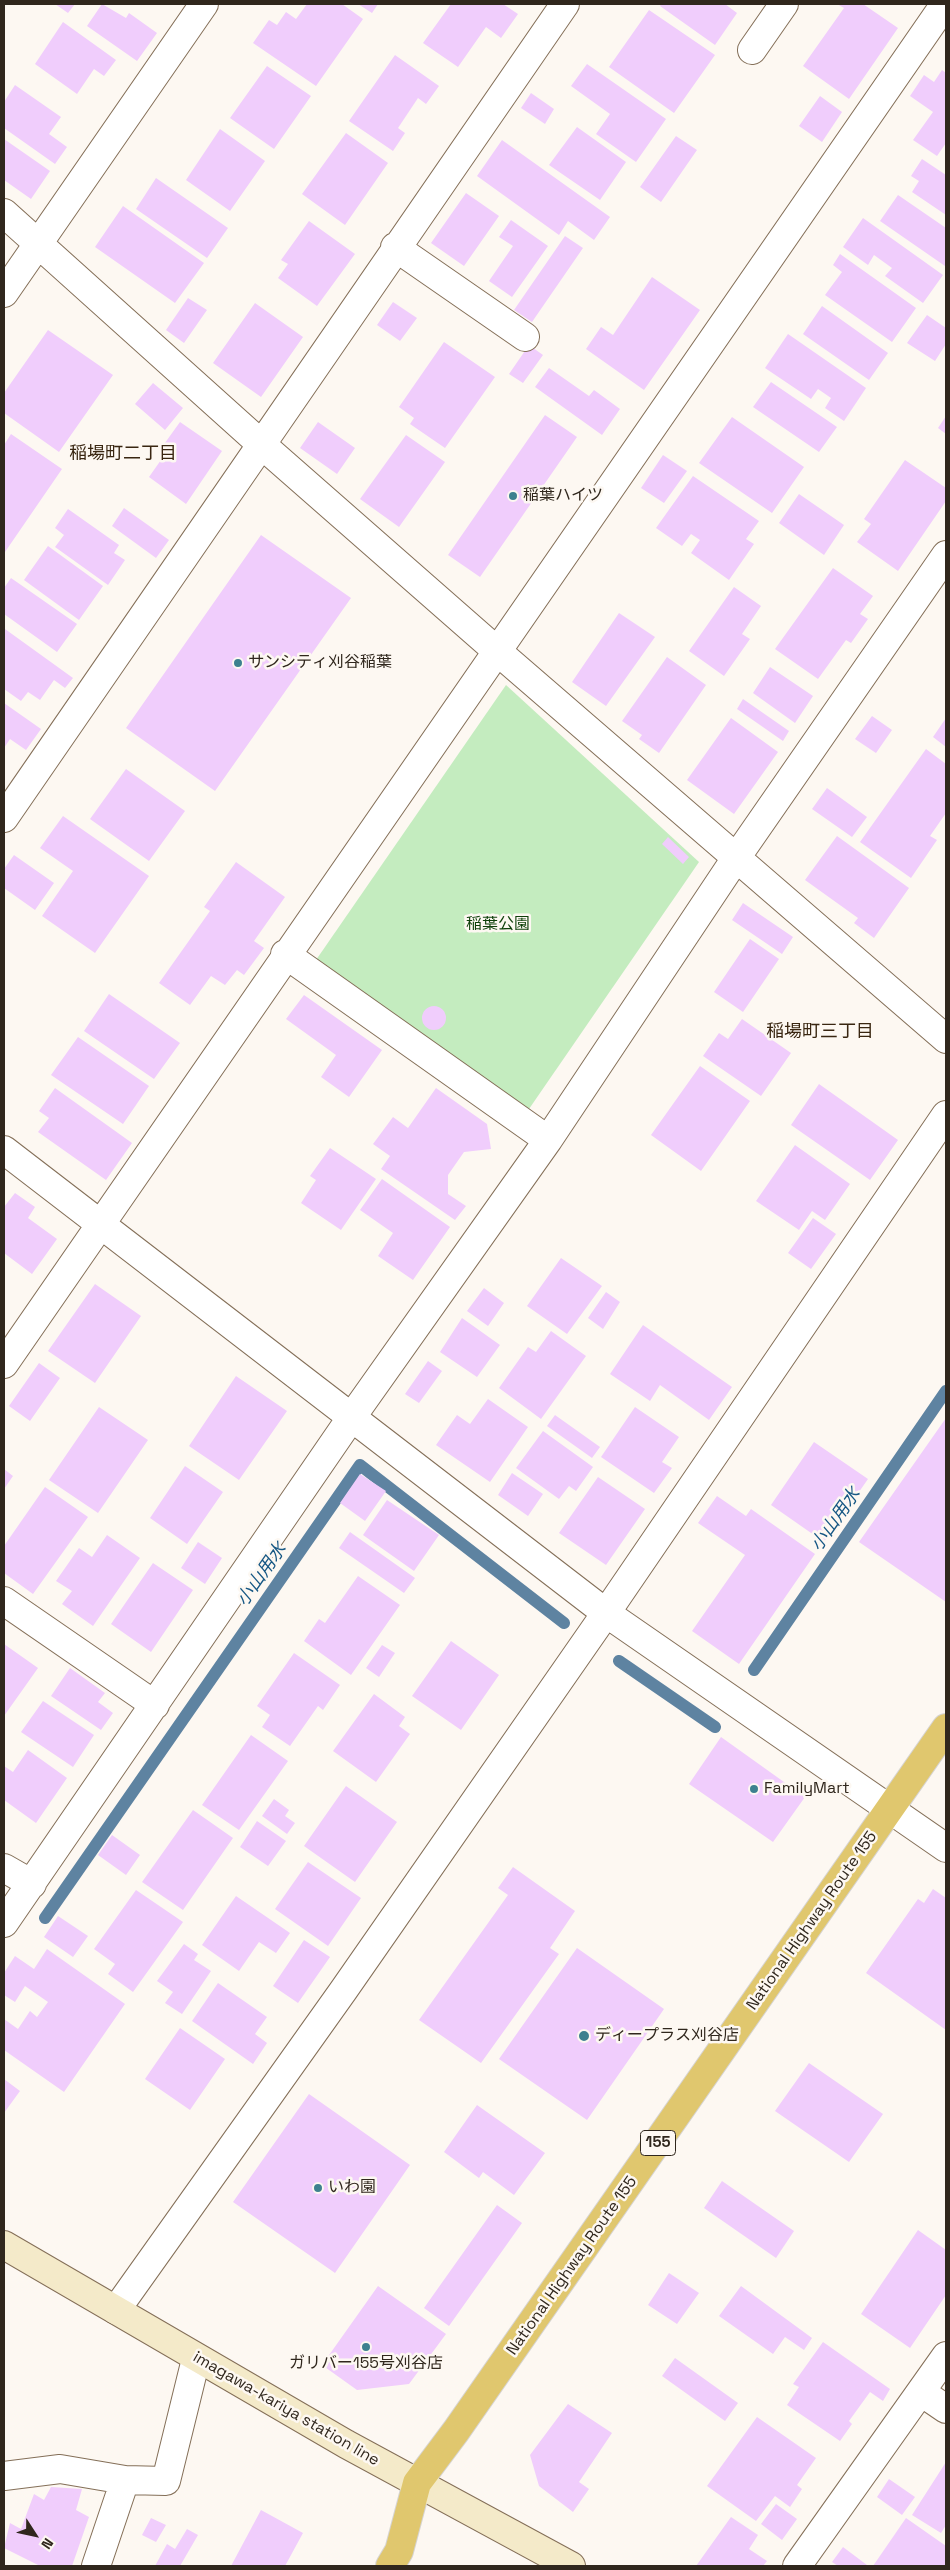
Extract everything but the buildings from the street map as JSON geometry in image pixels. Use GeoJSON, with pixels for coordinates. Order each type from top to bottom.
{"type":"FeatureCollection","features":[{"type":"Feature","properties":{"kind":"highway","name":"National Highway Route 155"},"geometry":{"type":"LineString","coordinates":[[390,2566],[399,2551],[417,2483],[456,2431],[946,1728]]}},
{"type":"Feature","properties":{"kind":"main road","name":"imagawa-kariya station line"},"geometry":{"type":"LineString","coordinates":[[4,2245],[196,2359],[417,2483],[571,2566]]}},
{"type":"Feature","properties":{"kind":"street"},"geometry":{"type":"LineString","coordinates":[[4,294],[204,4]]}},
{"type":"Feature","properties":{"kind":"street"},"geometry":{"type":"LineString","coordinates":[[4,818],[395,247],[565,4]]}},
{"type":"Feature","properties":{"kind":"street"},"geometry":{"type":"LineString","coordinates":[[752,50],[784,4]]}},
{"type":"Feature","properties":{"kind":"street"},"geometry":{"type":"LineString","coordinates":[[4,1364],[285,954],[497,651],[938,12]]}},
{"type":"Feature","properties":{"kind":"street"},"geometry":{"type":"LineString","coordinates":[[4,213],[261,444],[497,651],[946,1039]]}},
{"type":"Feature","properties":{"kind":"street"},"geometry":{"type":"LineString","coordinates":[[395,247],[525,337]]}},
{"type":"Feature","properties":{"kind":"street"},"geometry":{"type":"LineString","coordinates":[[4,1923],[351,1418],[548,1140],[736,858],[946,555]]}},
{"type":"Feature","properties":{"kind":"street"},"geometry":{"type":"LineString","coordinates":[[285,954],[548,1140]]}},
{"type":"Feature","properties":{"kind":"street"},"geometry":{"type":"LineString","coordinates":[[116,2310],[343,1991],[606,1613],[946,1114]]}},
{"type":"Feature","properties":{"kind":"street"},"geometry":{"type":"LineString","coordinates":[[4,1150],[606,1613],[946,1848]]}},
{"type":"Feature","properties":{"kind":"street"},"geometry":{"type":"LineString","coordinates":[[4,1601],[155,1705]]}},
{"type":"Feature","properties":{"kind":"street"},"geometry":{"type":"LineString","coordinates":[[4,1868],[32,1884]]}},
{"type":"Feature","properties":{"kind":"street"},"geometry":{"type":"LineString","coordinates":[[797,2566],[946,2356]]}},
{"type":"Feature","properties":{"kind":"street"},"geometry":{"type":"LineString","coordinates":[[4,2476],[60,2469],[125,2480],[166,2482],[196,2359]]}},
{"type":"Feature","properties":{"kind":"street"},"geometry":{"type":"LineString","coordinates":[[922,2392],[946,2409]]}},
{"type":"Feature","properties":{"kind":"street"},"geometry":{"type":"LineString","coordinates":[[96,2566],[125,2480]]}},
{"type":"Feature","properties":{"kind":"green space","name":"稲葉公園"},"geometry":{"type":"Polygon","coordinates":[[[506,685],[699,862],[529,1109],[316,960],[506,685]]]}},
{"type":"Feature","properties":{"kind":"waterway","name":"小山用水"},"geometry":{"type":"LineString","coordinates":[[754,1670],[946,1391]]}},
{"type":"Feature","properties":{"kind":"waterway","name":"小山用水"},"geometry":{"type":"LineString","coordinates":[[45,1918],[360,1465],[564,1623]]}},
{"type":"Feature","properties":{"kind":"waterway","name":"小山用水"},"geometry":{"type":"LineString","coordinates":[[619,1661],[715,1727]]}},
{"type":"Feature","properties":{"kind":"place","name":"稲葉ハイツ"},"geometry":{"type":"Point","coordinates":[513,496]}},
{"type":"Feature","properties":{"kind":"place","name":"サンシティ刈谷稲葉"},"geometry":{"type":"Point","coordinates":[238,663]}},
{"type":"Feature","properties":{"kind":"place","name":"FamilyMart"},"geometry":{"type":"Point","coordinates":[754,1789]}},
{"type":"Feature","properties":{"kind":"place","name":"ディープラス刈谷店"},"geometry":{"type":"Point","coordinates":[584,2036]}},
{"type":"Feature","properties":{"kind":"place","name":"いわ園"},"geometry":{"type":"Point","coordinates":[318,2188]}},
{"type":"Feature","properties":{"kind":"place","name":"ガリバー155号刈谷店"},"geometry":{"type":"Point","coordinates":[366,2347]}},
{"type":"Feature","properties":{"kind":"district","name":"稲場町二丁目"},"geometry":{"type":"Point","coordinates":[123,454]}},
{"type":"Feature","properties":{"kind":"district","name":"稲場町三丁目"},"geometry":{"type":"Point","coordinates":[820,1032]}}]}
